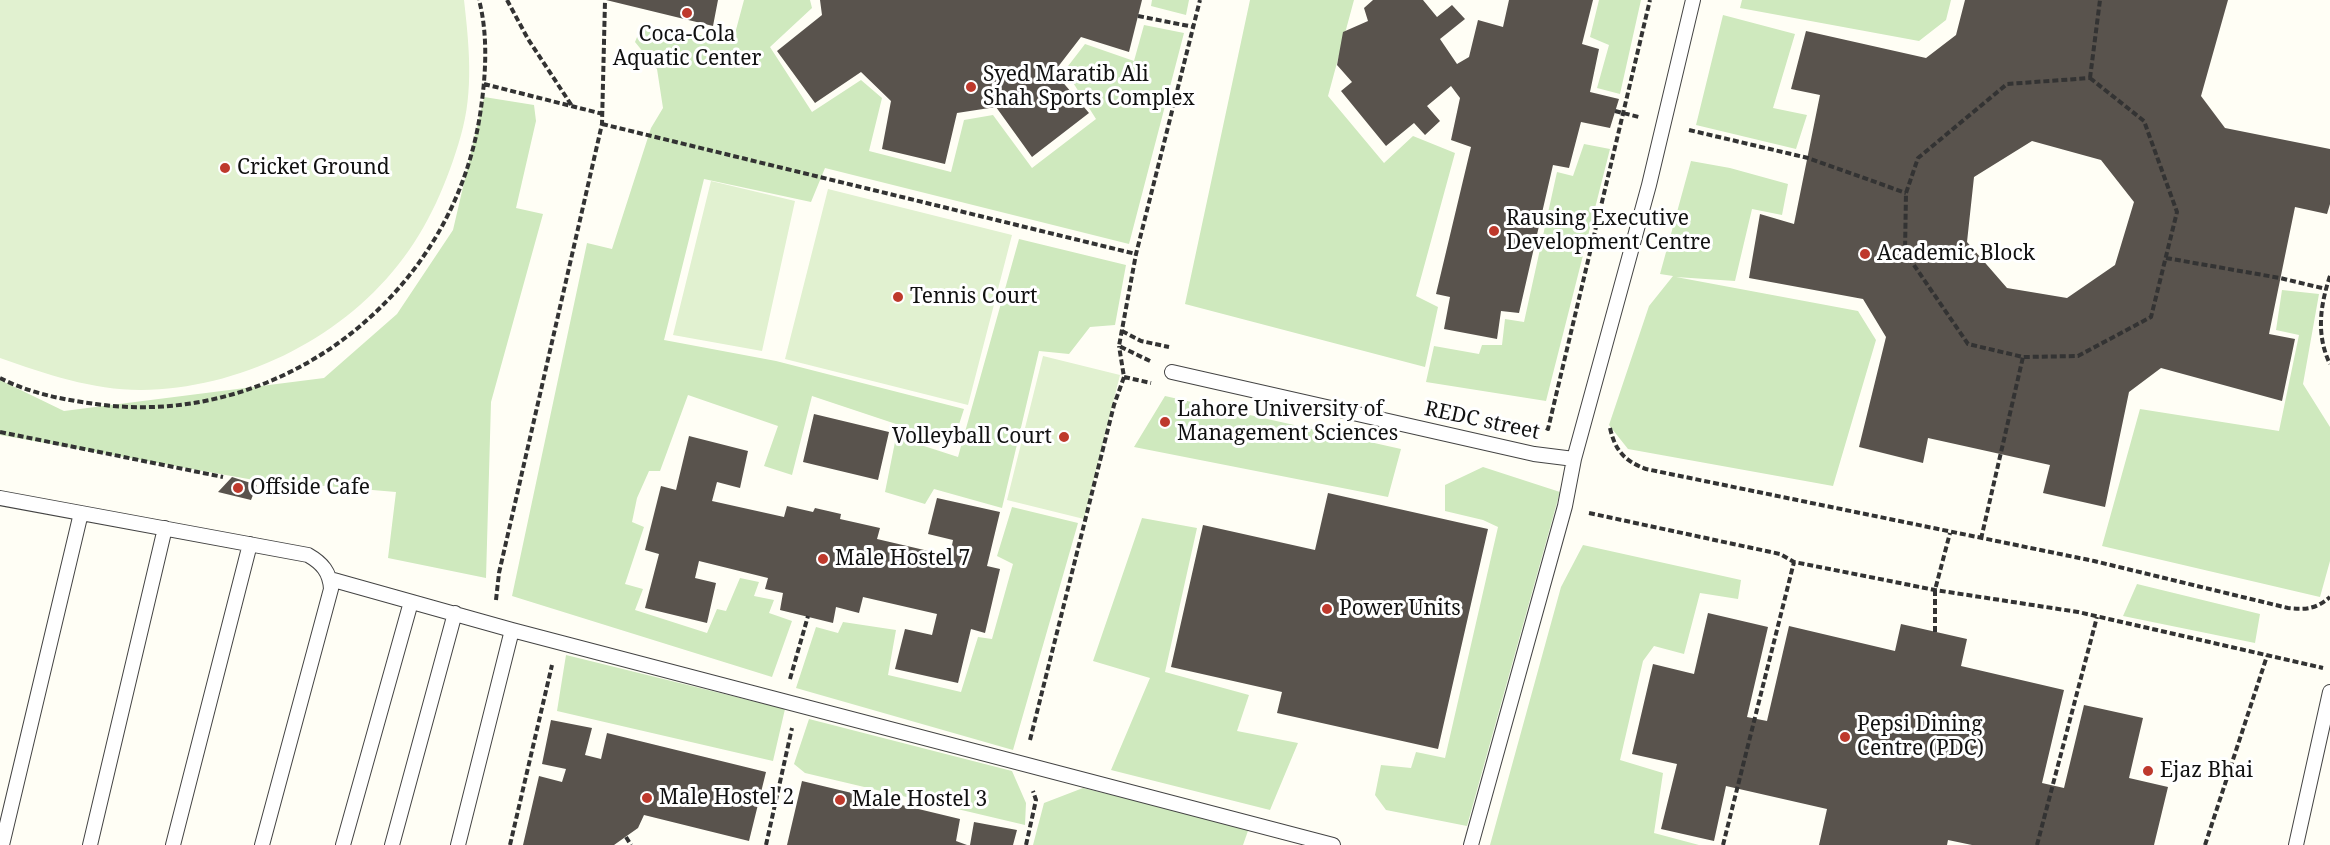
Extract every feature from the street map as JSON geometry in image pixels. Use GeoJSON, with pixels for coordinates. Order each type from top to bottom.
{"type":"FeatureCollection","features":[{"type":"Feature","properties":{"kind":"lane"},"geometry":{"type":"LineString","coordinates":[[1471,845],[1565,506],[1574,459],[1649,185],[1693,0]]}},
{"type":"Feature","properties":{"kind":"lane","name":"REDC street"},"geometry":{"type":"LineString","coordinates":[[1172,372],[1524,452],[1574,459]]}},
{"type":"Feature","properties":{"kind":"lane"},"geometry":{"type":"LineString","coordinates":[[0,498],[308,555],[318,560],[330,579],[331,589],[262,845]]}},
{"type":"Feature","properties":{"kind":"lane"},"geometry":{"type":"LineString","coordinates":[[2,845],[81,513]]}},
{"type":"Feature","properties":{"kind":"lane"},"geometry":{"type":"LineString","coordinates":[[90,845],[165,528]]}},
{"type":"Feature","properties":{"kind":"lane"},"geometry":{"type":"LineString","coordinates":[[173,845],[250,544]]}},
{"type":"Feature","properties":{"kind":"lane"},"geometry":{"type":"LineString","coordinates":[[330,579],[513,630],[1333,845]]}},
{"type":"Feature","properties":{"kind":"lane"},"geometry":{"type":"LineString","coordinates":[[343,845],[411,602]]}},
{"type":"Feature","properties":{"kind":"lane"},"geometry":{"type":"LineString","coordinates":[[392,845],[455,614]]}},
{"type":"Feature","properties":{"kind":"lane"},"geometry":{"type":"LineString","coordinates":[[458,845],[513,630]]}},
{"type":"Feature","properties":{"kind":"lane"},"geometry":{"type":"LineString","coordinates":[[2296,845],[2330,692]]}},
{"type":"Feature","properties":{"kind":"path"},"geometry":{"type":"LineString","coordinates":[[0,378],[63,400],[121,408],[180,405],[238,393],[259,385],[292,372],[343,341],[387,303],[425,257],[456,201],[477,139],[484,84],[479,0]]}},
{"type":"Feature","properties":{"kind":"path"},"geometry":{"type":"LineString","coordinates":[[507,0],[528,39],[572,106]]}},
{"type":"Feature","properties":{"kind":"path"},"geometry":{"type":"LineString","coordinates":[[1026,845],[1036,800],[1024,764],[1114,405],[1124,377],[1119,346],[1136,254],[1200,0]]}},
{"type":"Feature","properties":{"kind":"path"},"geometry":{"type":"LineString","coordinates":[[1548,429],[1650,0]]}},
{"type":"Feature","properties":{"kind":"path"},"geometry":{"type":"LineString","coordinates":[[2090,78],[2100,0]]}},
{"type":"Feature","properties":{"kind":"path"},"geometry":{"type":"LineString","coordinates":[[494,624],[499,573],[602,124],[605,1]]}},
{"type":"Feature","properties":{"kind":"path"},"geometry":{"type":"LineString","coordinates":[[1138,16],[1194,27]]}},
{"type":"Feature","properties":{"kind":"path"},"geometry":{"type":"LineString","coordinates":[[2090,78],[2144,121],[2177,212],[2151,317],[2078,356],[2023,357],[1968,344],[1905,252],[1905,194],[1918,158],[2007,84],[2090,78]]}},
{"type":"Feature","properties":{"kind":"path"},"geometry":{"type":"LineString","coordinates":[[484,84],[603,114]]}},
{"type":"Feature","properties":{"kind":"path"},"geometry":{"type":"LineString","coordinates":[[602,124],[1136,254]]}},
{"type":"Feature","properties":{"kind":"path"},"geometry":{"type":"LineString","coordinates":[[1689,130],[1808,158],[1905,194]]}},
{"type":"Feature","properties":{"kind":"path"},"geometry":{"type":"LineString","coordinates":[[2166,258],[2280,278],[2325,289]]}},
{"type":"Feature","properties":{"kind":"path"},"geometry":{"type":"LineString","coordinates":[[2330,276],[2320,317],[2320,337],[2330,364]]}},
{"type":"Feature","properties":{"kind":"path"},"geometry":{"type":"LineString","coordinates":[[1119,346],[1172,372]]}},
{"type":"Feature","properties":{"kind":"path"},"geometry":{"type":"LineString","coordinates":[[1982,539],[2023,357]]}},
{"type":"Feature","properties":{"kind":"path"},"geometry":{"type":"LineString","coordinates":[[0,432],[223,477]]}},
{"type":"Feature","properties":{"kind":"path"},"geometry":{"type":"LineString","coordinates":[[1633,464],[1950,533],[2094,561],[2288,608],[2304,610],[2318,607],[2330,597]]}},
{"type":"Feature","properties":{"kind":"path"},"geometry":{"type":"LineString","coordinates":[[1565,506],[1780,554],[1794,562],[1935,590],[2097,617],[2330,670]]}},
{"type":"Feature","properties":{"kind":"path"},"geometry":{"type":"LineString","coordinates":[[1935,632],[1935,590],[1950,533]]}},
{"type":"Feature","properties":{"kind":"path"},"geometry":{"type":"LineString","coordinates":[[1724,845],[1794,562]]}},
{"type":"Feature","properties":{"kind":"path"},"geometry":{"type":"LineString","coordinates":[[766,845],[790,702],[808,616]]}},
{"type":"Feature","properties":{"kind":"path"},"geometry":{"type":"LineString","coordinates":[[2037,845],[2097,617]]}},
{"type":"Feature","properties":{"kind":"path"},"geometry":{"type":"LineString","coordinates":[[2205,845],[2267,656]]}},
{"type":"Feature","properties":{"kind":"path"},"geometry":{"type":"LineString","coordinates":[[510,845],[552,664]]}},
{"type":"Feature","properties":{"kind":"path"},"geometry":{"type":"LineString","coordinates":[[626,837],[631,845]]}},
{"type":"Feature","properties":{"kind":"green space","name":"Cricket Ground"},"geometry":{"type":"Polygon","coordinates":[[[0,0],[464,0],[469,50],[468,102],[456,152],[428,220],[398,265],[374,292],[346,316],[316,338],[283,356],[249,370],[214,381],[141,390],[105,387],[69,380],[0,358],[0,0]]]}},
{"type":"Feature","properties":{"kind":"green space"},"geometry":{"type":"Polygon","coordinates":[[[744,0],[810,0],[812,8],[770,47],[812,112],[861,80],[882,98],[869,151],[951,172],[964,120],[993,115],[1032,168],[1096,119],[1065,70],[1085,44],[1134,61],[1144,25],[1184,33],[1129,244],[825,168],[811,202],[704,179],[664,340],[776,361],[964,409],[953,443],[812,396],[792,475],[764,466],[778,426],[688,395],[660,471],[649,471],[637,498],[632,522],[644,527],[625,584],[643,589],[635,610],[707,633],[717,609],[726,611],[740,578],[759,582],[754,596],[774,600],[769,613],[792,621],[772,677],[512,596],[587,243],[612,249],[651,128],[663,108],[657,69],[635,42],[642,25],[733,41],[744,0]]]}},
{"type":"Feature","properties":{"kind":"green space"},"geometry":{"type":"Polygon","coordinates":[[[1152,0],[1189,0],[1186,15],[1151,6],[1152,0]]]}},
{"type":"Feature","properties":{"kind":"green space"},"geometry":{"type":"Polygon","coordinates":[[[1250,0],[1354,0],[1328,96],[1384,163],[1413,136],[1455,153],[1416,296],[1438,307],[1425,367],[1185,304],[1250,0]]]}},
{"type":"Feature","properties":{"kind":"green space"},"geometry":{"type":"Polygon","coordinates":[[[1599,0],[1641,0],[1620,94],[1597,88],[1609,45],[1590,37],[1599,0]]]}},
{"type":"Feature","properties":{"kind":"green space"},"geometry":{"type":"Polygon","coordinates":[[[1742,0],[1951,0],[1946,20],[1919,41],[1740,8],[1742,0]]]}},
{"type":"Feature","properties":{"kind":"green space"},"geometry":{"type":"Polygon","coordinates":[[[1723,15],[1795,34],[1773,108],[1807,115],[1796,149],[1696,125],[1723,15]]]}},
{"type":"Feature","properties":{"kind":"green space"},"geometry":{"type":"Polygon","coordinates":[[[484,97],[534,105],[536,121],[516,208],[543,214],[491,402],[486,578],[388,558],[396,492],[254,480],[0,435],[0,380],[64,411],[324,378],[397,314],[453,230],[484,97]]]}},
{"type":"Feature","properties":{"kind":"green space"},"geometry":{"type":"Polygon","coordinates":[[[1584,144],[1610,149],[1546,401],[1426,382],[1434,346],[1479,354],[1482,345],[1502,345],[1505,319],[1524,322],[1557,172],[1573,176],[1584,144]]]}},
{"type":"Feature","properties":{"kind":"green space"},"geometry":{"type":"Polygon","coordinates":[[[1691,161],[1730,168],[1788,184],[1782,215],[1752,209],[1735,281],[1676,277],[1858,311],[1876,340],[1833,486],[1628,449],[1609,425],[1649,306],[1673,276],[1660,274],[1691,161]]]}},
{"type":"Feature","properties":{"kind":"green space"},"geometry":{"type":"Polygon","coordinates":[[[711,181],[795,201],[762,351],[673,335],[711,181]]]}},
{"type":"Feature","properties":{"kind":"green space","name":"Tennis Court"},"geometry":{"type":"Polygon","coordinates":[[[828,189],[1012,235],[968,405],[785,359],[828,189]]]}},
{"type":"Feature","properties":{"kind":"green space"},"geometry":{"type":"Polygon","coordinates":[[[1019,239],[1126,265],[1115,325],[1090,327],[1069,354],[1039,351],[1002,508],[934,489],[925,504],[885,492],[896,437],[958,457],[1019,239]]]}},
{"type":"Feature","properties":{"kind":"green space"},"geometry":{"type":"Polygon","coordinates":[[[2282,290],[2319,294],[2303,384],[2330,427],[2330,561],[2320,597],[2102,546],[2140,409],[2279,431],[2299,335],[2276,330],[2282,290]]]}},
{"type":"Feature","properties":{"kind":"green space","name":"Volleyball Court"},"geometry":{"type":"Polygon","coordinates":[[[1043,356],[1120,375],[1084,519],[1007,500],[1043,356]]]}},
{"type":"Feature","properties":{"kind":"green space"},"geometry":{"type":"Polygon","coordinates":[[[1165,396],[1401,449],[1388,497],[1134,447],[1165,396]]]}},
{"type":"Feature","properties":{"kind":"green space"},"geometry":{"type":"Polygon","coordinates":[[[1483,467],[1560,492],[1467,826],[1386,810],[1375,795],[1381,765],[1411,768],[1416,752],[1445,758],[1498,527],[1483,520],[1445,511],[1445,485],[1483,467]]]}},
{"type":"Feature","properties":{"kind":"green space"},"geometry":{"type":"Polygon","coordinates":[[[1012,507],[1078,523],[1013,750],[796,688],[816,627],[838,633],[843,622],[896,630],[888,675],[961,692],[978,637],[992,639],[1013,564],[997,556],[1012,507]]]}},
{"type":"Feature","properties":{"kind":"green space"},"geometry":{"type":"Polygon","coordinates":[[[1142,518],[1197,528],[1165,672],[1249,695],[1237,731],[1298,743],[1270,810],[1111,770],[1150,678],[1093,661],[1142,518]]]}},
{"type":"Feature","properties":{"kind":"green space"},"geometry":{"type":"Polygon","coordinates":[[[1583,545],[1741,580],[1738,599],[1700,593],[1684,654],[1654,646],[1643,661],[1620,760],[1663,773],[1654,833],[1699,845],[1490,845],[1561,587],[1583,545]]]}},
{"type":"Feature","properties":{"kind":"green space"},"geometry":{"type":"Polygon","coordinates":[[[2137,584],[2260,614],[2255,643],[2123,616],[2137,584]]]}},
{"type":"Feature","properties":{"kind":"green space"},"geometry":{"type":"Polygon","coordinates":[[[566,655],[785,709],[773,761],[557,711],[566,655]]]}},
{"type":"Feature","properties":{"kind":"green space"},"geometry":{"type":"Polygon","coordinates":[[[809,719],[1012,771],[1026,803],[1025,825],[805,773],[794,764],[809,719]]]}},
{"type":"Feature","properties":{"kind":"green space"},"geometry":{"type":"Polygon","coordinates":[[[1083,788],[1249,828],[1243,845],[1033,845],[1044,803],[1083,788]]]}},
{"type":"Feature","properties":{"kind":"building","name":"Coca-Cola Aquatic Center"},"geometry":{"type":"Polygon","coordinates":[[[606,0],[718,0],[713,26],[606,0]]]}},
{"type":"Feature","properties":{"kind":"building","name":"Syed Maratib Ali Shah Sports Complex"},"geometry":{"type":"Polygon","coordinates":[[[820,0],[1142,0],[1129,52],[1081,37],[1054,72],[1089,113],[1032,157],[996,107],[957,113],[945,164],[882,149],[891,101],[861,72],[815,103],[777,51],[822,15],[820,0]]]}},
{"type":"Feature","properties":{"kind":"building","name":"Rausing Executive Development Centre"},"geometry":{"type":"Polygon","coordinates":[[[1373,0],[1423,0],[1437,17],[1452,5],[1465,19],[1440,39],[1457,64],[1469,57],[1478,20],[1503,27],[1509,0],[1593,0],[1582,44],[1599,49],[1590,92],[1619,99],[1610,128],[1581,122],[1569,168],[1553,165],[1519,313],[1501,311],[1497,339],[1444,329],[1450,297],[1436,294],[1471,147],[1451,140],[1460,98],[1451,86],[1427,106],[1440,121],[1425,135],[1414,123],[1386,146],[1341,91],[1352,82],[1337,65],[1343,32],[1368,21],[1364,8],[1373,0]]]}},
{"type":"Feature","properties":{"kind":"building","name":"Academic Block"},"geometry":{"type":"Polygon","coordinates":[[[1965,0],[2228,0],[2201,96],[2225,128],[2330,149],[2330,204],[2327,214],[2295,207],[2269,334],[2295,339],[2282,401],[2161,368],[2129,392],[2105,507],[2043,493],[2050,465],[1928,438],[1923,463],[1859,447],[1886,337],[1863,299],[1749,278],[1760,214],[1794,224],[1820,95],[1791,89],[1806,31],[1926,58],[1956,35],[1965,0]],[[2032,141],[1974,177],[1967,242],[2007,288],[2067,298],[2115,265],[2134,202],[2101,160],[2032,141]]]}},
{"type":"Feature","properties":{"kind":"building"},"geometry":{"type":"Polygon","coordinates":[[[814,414],[889,432],[878,480],[803,462],[814,414]]]}},
{"type":"Feature","properties":{"kind":"building","name":"Male Hostel 7"},"geometry":{"type":"Polygon","coordinates":[[[689,436],[748,451],[740,488],[717,482],[712,501],[784,517],[787,506],[813,512],[815,508],[841,514],[840,519],[880,528],[877,539],[950,556],[953,540],[928,534],[937,498],[1000,512],[987,566],[1000,569],[985,633],[971,629],[958,683],[895,669],[905,629],[932,635],[937,614],[863,597],[859,613],[836,607],[833,623],[780,610],[783,593],[765,589],[768,578],[699,561],[695,578],[716,583],[707,623],[645,608],[659,554],[645,550],[661,486],[676,490],[689,436]]]}},
{"type":"Feature","properties":{"kind":"building","name":"Offside Cafe"},"geometry":{"type":"Polygon","coordinates":[[[232,477],[257,485],[251,500],[218,492],[232,477]]]}},
{"type":"Feature","properties":{"kind":"building","name":"Power Units"},"geometry":{"type":"Polygon","coordinates":[[[1328,493],[1488,529],[1438,749],[1277,713],[1282,692],[1171,667],[1203,525],[1315,550],[1328,493]]]}},
{"type":"Feature","properties":{"kind":"building","name":"Pepsi Dining Centre (PDC)"},"geometry":{"type":"Polygon","coordinates":[[[1708,613],[1768,627],[1747,717],[1767,721],[1789,626],[1895,651],[1901,624],[1967,639],[1961,666],[2064,690],[2042,783],[2064,788],[2084,705],[2143,718],[2129,778],[2168,787],[2154,845],[1972,845],[1948,840],[1947,845],[1819,845],[1827,809],[1726,786],[1714,841],[1661,829],[1677,764],[1632,754],[1653,664],[1694,674],[1708,613]]]}},
{"type":"Feature","properties":{"kind":"building","name":"Male Hostel 2"},"geometry":{"type":"Polygon","coordinates":[[[551,720],[592,728],[585,755],[601,759],[607,733],[766,772],[749,841],[644,815],[638,828],[614,845],[523,845],[539,776],[562,782],[566,769],[542,764],[551,720]]]}},
{"type":"Feature","properties":{"kind":"building","name":"Male Hostel 3"},"geometry":{"type":"Polygon","coordinates":[[[802,781],[960,819],[956,841],[967,845],[787,845],[802,781]]]}},
{"type":"Feature","properties":{"kind":"building"},"geometry":{"type":"Polygon","coordinates":[[[974,822],[1017,830],[1013,845],[970,845],[974,822]]]}},
{"type":"Feature","properties":{"kind":"place","name":"Coca-Cola Aquatic Center"},"geometry":{"type":"Point","coordinates":[687,13]}},
{"type":"Feature","properties":{"kind":"place","name":"Syed Maratib Ali Shah Sports Complex"},"geometry":{"type":"Point","coordinates":[971,87]}},
{"type":"Feature","properties":{"kind":"place","name":"Cricket Ground"},"geometry":{"type":"Point","coordinates":[225,168]}},
{"type":"Feature","properties":{"kind":"place","name":"Rausing Executive Development Centre"},"geometry":{"type":"Point","coordinates":[1494,231]}},
{"type":"Feature","properties":{"kind":"place","name":"Academic Block"},"geometry":{"type":"Point","coordinates":[1865,254]}},
{"type":"Feature","properties":{"kind":"place","name":"Tennis Court"},"geometry":{"type":"Point","coordinates":[898,297]}},
{"type":"Feature","properties":{"kind":"place","name":"Lahore University of Management Sciences"},"geometry":{"type":"Point","coordinates":[1165,422]}},
{"type":"Feature","properties":{"kind":"place","name":"Volleyball Court"},"geometry":{"type":"Point","coordinates":[1064,437]}},
{"type":"Feature","properties":{"kind":"place","name":"Offside Cafe"},"geometry":{"type":"Point","coordinates":[238,488]}},
{"type":"Feature","properties":{"kind":"place","name":"Male Hostel 7"},"geometry":{"type":"Point","coordinates":[823,559]}},
{"type":"Feature","properties":{"kind":"place","name":"Power Units"},"geometry":{"type":"Point","coordinates":[1327,609]}},
{"type":"Feature","properties":{"kind":"place","name":"Pepsi Dining Centre (PDC)"},"geometry":{"type":"Point","coordinates":[1845,737]}},
{"type":"Feature","properties":{"kind":"place","name":"Ejaz Bhai"},"geometry":{"type":"Point","coordinates":[2148,771]}},
{"type":"Feature","properties":{"kind":"place","name":"Male Hostel 2"},"geometry":{"type":"Point","coordinates":[647,798]}},
{"type":"Feature","properties":{"kind":"place","name":"Male Hostel 3"},"geometry":{"type":"Point","coordinates":[840,800]}}]}
